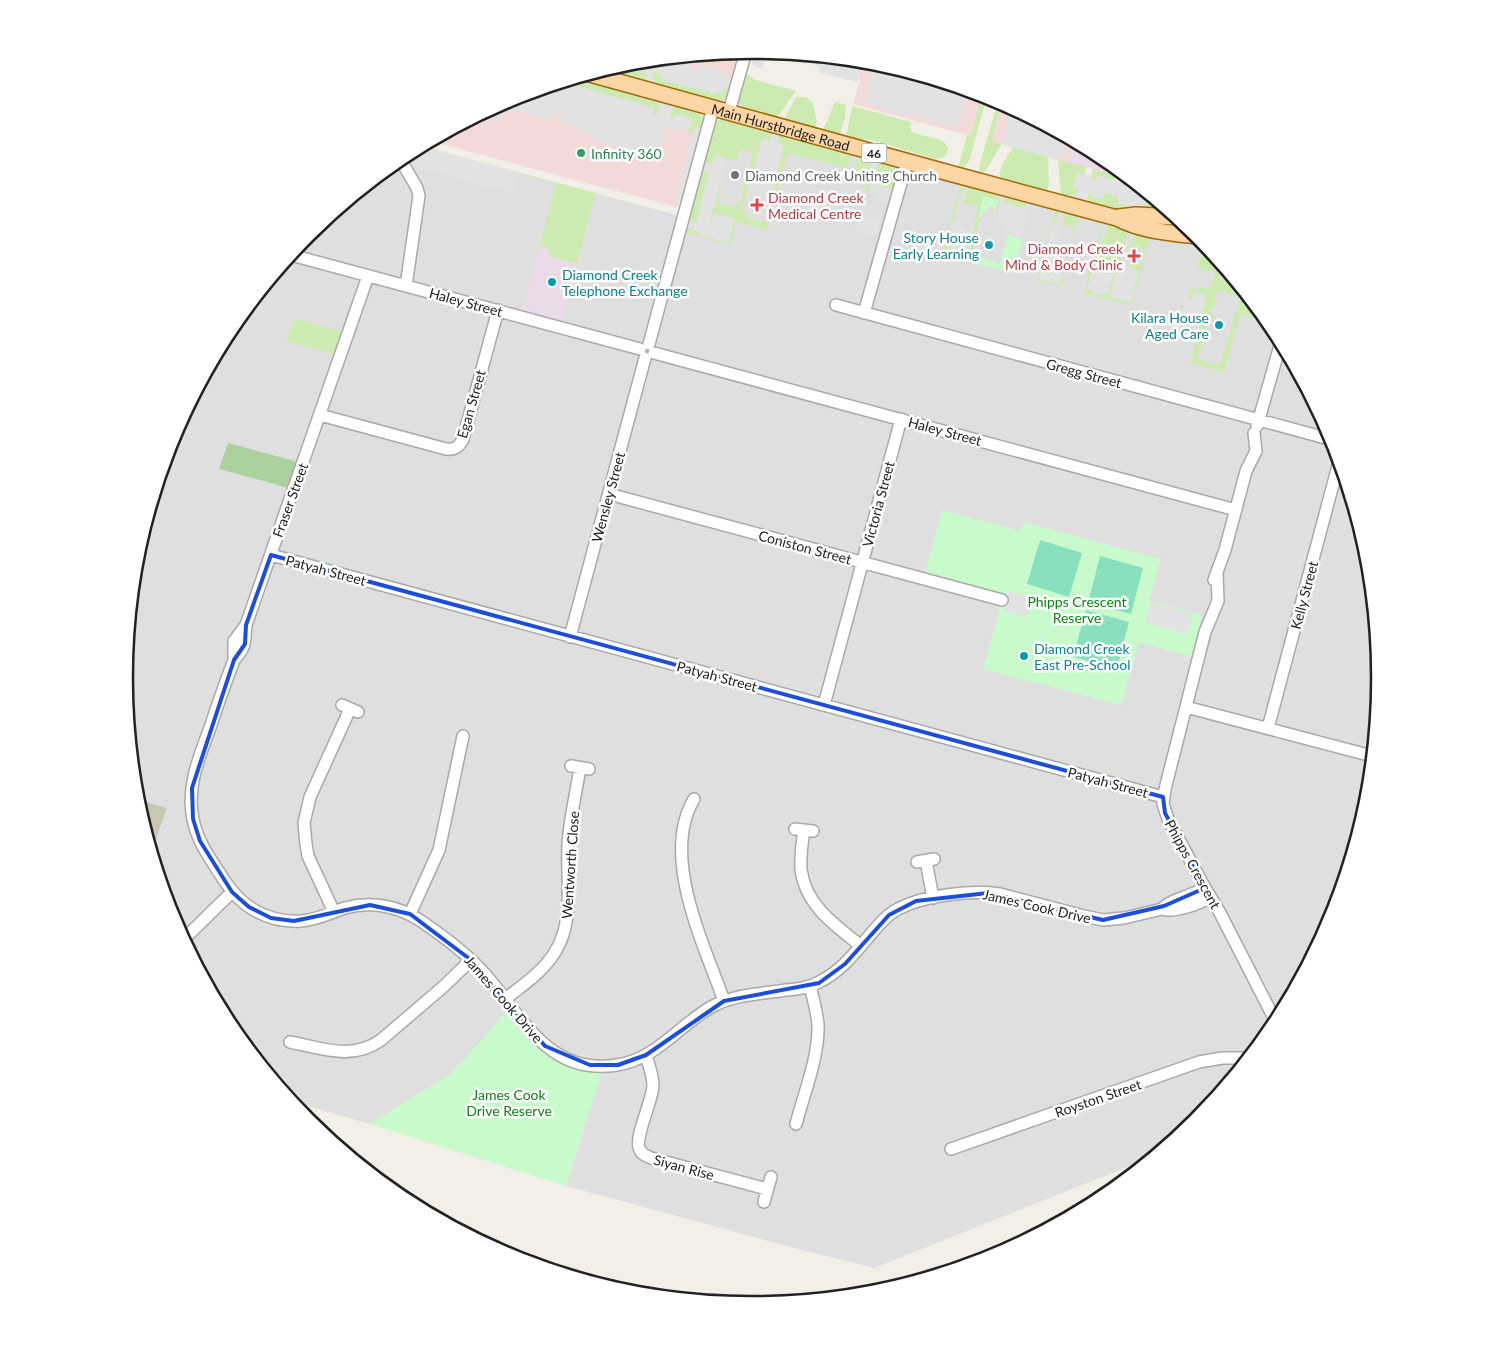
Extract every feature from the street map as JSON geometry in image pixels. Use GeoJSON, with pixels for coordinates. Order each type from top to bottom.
{"type":"FeatureCollection","features":[{"type":"Feature","properties":{"kind":"main road","name":"Main Hurstbridge Road"},"geometry":{"type":"LineString","coordinates":[[603,78],[1117,218],[1130,224],[1184,234]]}},
{"type":"Feature","properties":{"kind":"main road","name":"Main Hurstbridge Road"},"geometry":{"type":"LineString","coordinates":[[1117,218],[1142,215],[1164,216]]}},
{"type":"Feature","properties":{"kind":"street"},"geometry":{"type":"LineString","coordinates":[[729,112],[744,59]]}},
{"type":"Feature","properties":{"kind":"street","name":"Wensley Street"},"geometry":{"type":"LineString","coordinates":[[570,637],[713,108]]}},
{"type":"Feature","properties":{"kind":"street"},"geometry":{"type":"LineString","coordinates":[[864,313],[907,162]]}},
{"type":"Feature","properties":{"kind":"street"},"geometry":{"type":"LineString","coordinates":[[404,166],[417,188],[419,196],[406,286]]}},
{"type":"Feature","properties":{"kind":"street","name":"Haley Street"},"geometry":{"type":"LineString","coordinates":[[299,257],[1236,510]]}},
{"type":"Feature","properties":{"kind":"street","name":"Fraser Street"},"geometry":{"type":"LineString","coordinates":[[191,808],[196,766],[234,660],[234,641],[246,625],[368,276]]}},
{"type":"Feature","properties":{"kind":"street","name":"Gregg Street"},"geometry":{"type":"LineString","coordinates":[[836,305],[1322,437]]}},
{"type":"Feature","properties":{"kind":"street","name":"Egan Street"},"geometry":{"type":"LineString","coordinates":[[320,415],[446,449],[458,447],[463,438],[498,310]]}},
{"type":"Feature","properties":{"kind":"street","name":"Phipps Crescent"},"geometry":{"type":"LineString","coordinates":[[1271,1013],[1165,813],[1163,797],[1205,632],[1218,601],[1217,573],[1245,475],[1256,451],[1254,433],[1278,353]]}},
{"type":"Feature","properties":{"kind":"street","name":"Victoria Street"},"geometry":{"type":"LineString","coordinates":[[824,705],[900,419]]}},
{"type":"Feature","properties":{"kind":"street","name":"Kelly Street"},"geometry":{"type":"LineString","coordinates":[[1268,728],[1336,473]]}},
{"type":"Feature","properties":{"kind":"street","name":"Coniston Street"},"geometry":{"type":"LineString","coordinates":[[609,494],[1002,600]]}},
{"type":"Feature","properties":{"kind":"street","name":"Patyah Street"},"geometry":{"type":"LineString","coordinates":[[270,555],[1163,797]]}},
{"type":"Feature","properties":{"kind":"street"},"geometry":{"type":"LineString","coordinates":[[1186,707],[1365,754]]}},
{"type":"Feature","properties":{"kind":"street"},"geometry":{"type":"LineString","coordinates":[[334,912],[308,856],[304,823],[310,796],[350,709]]}},
{"type":"Feature","properties":{"kind":"street"},"geometry":{"type":"LineString","coordinates":[[410,914],[439,850],[463,736]]}},
{"type":"Feature","properties":{"kind":"street","name":"Wentworth Close"},"geometry":{"type":"LineString","coordinates":[[505,999],[540,971],[548,962],[556,952],[564,931],[567,918],[568,843],[580,768]]}},
{"type":"Feature","properties":{"kind":"street"},"geometry":{"type":"LineString","coordinates":[[694,799],[682,828],[681,857],[690,906],[724,1001]]}},
{"type":"Feature","properties":{"kind":"street","name":"James Cook Drive"},"geometry":{"type":"LineString","coordinates":[[191,808],[200,841],[232,892],[249,907],[260,914],[277,919],[304,921],[323,917],[358,905],[393,908],[410,914],[471,960],[544,1046],[573,1061],[590,1065],[604,1066],[632,1062],[658,1048],[709,1008],[724,1001],[740,996],[819,983],[845,964],[877,926],[897,909],[916,901],[964,893],[1000,894],[1103,920],[1124,918],[1162,909],[1165,905],[1192,895],[1207,893]]}},
{"type":"Feature","properties":{"kind":"street"},"geometry":{"type":"LineString","coordinates":[[804,830],[801,868],[802,877],[808,892],[820,911],[861,946]]}},
{"type":"Feature","properties":{"kind":"street"},"geometry":{"type":"LineString","coordinates":[[926,861],[932,898]]}},
{"type":"Feature","properties":{"kind":"street"},"geometry":{"type":"LineString","coordinates":[[189,934],[232,892]]}},
{"type":"Feature","properties":{"kind":"street"},"geometry":{"type":"LineString","coordinates":[[290,1041],[345,1052],[363,1050],[370,1047],[381,1040],[471,960]]}},
{"type":"Feature","properties":{"kind":"street"},"geometry":{"type":"LineString","coordinates":[[796,1125],[815,1055],[817,1040],[818,1022],[810,986]]}},
{"type":"Feature","properties":{"kind":"street","name":"Siyan Rise"},"geometry":{"type":"LineString","coordinates":[[646,1055],[652,1074],[653,1085],[638,1142],[642,1154],[767,1189]]}},
{"type":"Feature","properties":{"kind":"street","name":"Royston Street"},"geometry":{"type":"LineString","coordinates":[[951,1149],[1199,1062],[1222,1058],[1240,1058]]}},
{"type":"Feature","properties":{"kind":"street"},"geometry":{"type":"LineString","coordinates":[[764,1202],[771,1177]]}},
{"type":"Feature","properties":{"kind":"highlighted area"},"geometry":{"type":"Polygon","coordinates":[[[271,555],[1163,797],[1165,813],[1205,888],[1164,906],[1103,920],[988,893],[916,901],[889,915],[845,964],[819,983],[724,1001],[646,1055],[618,1065],[590,1065],[545,1046],[471,960],[410,914],[370,905],[294,921],[271,918],[249,907],[232,892],[200,841],[193,819],[192,788],[234,660],[245,644],[246,625],[271,555]]]}},
{"type":"Feature","properties":{"kind":"shaded area"},"geometry":{"type":"Polygon","coordinates":[[[735,59],[734,62],[738,64],[726,99],[721,101],[618,74],[671,64],[735,59]]]}},
{"type":"Feature","properties":{"kind":"shaded area"},"geometry":{"type":"Polygon","coordinates":[[[754,59],[765,59],[762,68],[752,65],[754,59]]]}},
{"type":"Feature","properties":{"kind":"shaded area"},"geometry":{"type":"Polygon","coordinates":[[[691,62],[689,68],[696,70],[698,64],[725,71],[724,77],[735,75],[730,92],[725,86],[722,94],[716,92],[716,95],[709,93],[709,90],[705,92],[696,87],[695,89],[662,80],[663,74],[654,71],[652,72],[656,84],[646,82],[644,69],[691,62]]]}},
{"type":"Feature","properties":{"kind":"shaded area"},"geometry":{"type":"Polygon","coordinates":[[[812,62],[855,68],[859,78],[857,82],[818,72],[820,66],[812,64],[812,62]]]}},
{"type":"Feature","properties":{"kind":"shaded area"},"geometry":{"type":"Polygon","coordinates":[[[857,68],[912,80],[980,103],[971,136],[853,104],[860,79],[857,68]]]}},
{"type":"Feature","properties":{"kind":"shaded area"},"geometry":{"type":"Polygon","coordinates":[[[643,69],[642,73],[633,71],[643,69]]]}},
{"type":"Feature","properties":{"kind":"shaded area"},"geometry":{"type":"Polygon","coordinates":[[[873,71],[912,80],[966,97],[957,128],[865,103],[873,71]]]}},
{"type":"Feature","properties":{"kind":"shaded area"},"geometry":{"type":"Polygon","coordinates":[[[585,82],[698,112],[703,117],[695,127],[675,200],[679,202],[679,206],[676,207],[440,144],[515,106],[585,82]]]}},
{"type":"Feature","properties":{"kind":"shaded area"},"geometry":{"type":"Polygon","coordinates":[[[571,86],[570,91],[572,86],[574,86],[654,108],[653,114],[657,115],[659,103],[675,107],[670,119],[673,120],[675,114],[692,119],[688,132],[667,127],[659,158],[599,142],[573,126],[562,123],[563,115],[553,113],[551,120],[511,109],[571,86]]]}},
{"type":"Feature","properties":{"kind":"shaded area"},"geometry":{"type":"Polygon","coordinates":[[[506,110],[503,120],[485,120],[506,110]]]}},
{"type":"Feature","properties":{"kind":"shaded area"},"geometry":{"type":"Polygon","coordinates":[[[1000,111],[1074,150],[1070,163],[992,141],[1000,111]]]}},
{"type":"Feature","properties":{"kind":"shaded area"},"geometry":{"type":"Polygon","coordinates":[[[1010,116],[1064,144],[1067,154],[1066,157],[1059,155],[1058,160],[1002,144],[1010,116]]]}},
{"type":"Feature","properties":{"kind":"shaded area"},"geometry":{"type":"Polygon","coordinates":[[[725,119],[1196,246],[1243,301],[1288,368],[1307,404],[1324,441],[1350,517],[1365,597],[1371,678],[1369,718],[1359,798],[1350,838],[1324,914],[1307,951],[1288,987],[1243,1054],[1190,1115],[1133,1164],[874,1268],[566,1186],[602,1071],[551,1056],[534,1041],[508,1011],[451,1074],[370,1124],[305,1105],[261,1054],[216,987],[197,951],[180,914],[155,841],[167,808],[146,802],[139,758],[133,678],[135,637],[145,557],[154,517],[166,479],[180,441],[216,368],[261,301],[314,240],[375,187],[432,149],[688,218],[715,122],[725,119]]]}},
{"type":"Feature","properties":{"kind":"shaded area"},"geometry":{"type":"Polygon","coordinates":[[[695,126],[702,128],[682,202],[675,200],[695,126]]]}},
{"type":"Feature","properties":{"kind":"shaded area"},"geometry":{"type":"Polygon","coordinates":[[[771,132],[781,134],[777,143],[784,145],[773,196],[755,192],[755,190],[748,187],[750,179],[752,179],[762,139],[770,141],[771,132]]]}},
{"type":"Feature","properties":{"kind":"shaded area"},"geometry":{"type":"Polygon","coordinates":[[[432,149],[518,172],[512,193],[416,167],[412,161],[432,149]]]}},
{"type":"Feature","properties":{"kind":"shaded area"},"geometry":{"type":"Polygon","coordinates":[[[1074,150],[1110,174],[1070,163],[1074,150]]]}},
{"type":"Feature","properties":{"kind":"shaded area"},"geometry":{"type":"Polygon","coordinates":[[[715,156],[727,159],[709,224],[714,213],[735,219],[728,243],[698,234],[697,230],[686,227],[687,221],[695,223],[697,220],[709,174],[709,171],[701,170],[703,163],[712,164],[715,156]]]}},
{"type":"Feature","properties":{"kind":"shaded area"},"geometry":{"type":"Polygon","coordinates":[[[871,159],[880,161],[877,164],[873,177],[874,182],[894,190],[891,198],[888,197],[886,202],[875,199],[876,193],[873,192],[869,184],[871,159]]]}},
{"type":"Feature","properties":{"kind":"shaded area"},"geometry":{"type":"Polygon","coordinates":[[[1084,172],[1092,175],[1091,182],[1098,176],[1123,183],[1151,204],[1145,203],[1146,211],[1119,204],[1118,196],[1103,192],[1104,199],[1093,197],[1090,189],[1087,199],[1092,204],[1065,196],[1074,196],[1078,193],[1079,189],[1073,188],[1077,174],[1083,175],[1084,172]]]}},
{"type":"Feature","properties":{"kind":"shaded area"},"geometry":{"type":"Polygon","coordinates":[[[998,193],[1005,195],[1005,203],[1025,209],[1026,201],[1031,203],[1022,237],[1005,232],[1007,225],[996,222],[1000,200],[998,193]]]}},
{"type":"Feature","properties":{"kind":"shaded area"},"geometry":{"type":"Polygon","coordinates":[[[805,200],[831,207],[829,213],[803,207],[805,200]]]}},
{"type":"Feature","properties":{"kind":"shaded area"},"geometry":{"type":"Polygon","coordinates":[[[1058,209],[1069,212],[1065,215],[1050,263],[1055,266],[1057,262],[1065,263],[1059,284],[1039,279],[1053,223],[1056,223],[1059,213],[1058,209]]]}},
{"type":"Feature","properties":{"kind":"shaded area"},"geometry":{"type":"Polygon","coordinates":[[[859,215],[880,220],[876,236],[855,230],[859,215]]]}},
{"type":"Feature","properties":{"kind":"shaded area"},"geometry":{"type":"Polygon","coordinates":[[[952,222],[961,224],[962,228],[973,231],[967,253],[945,246],[952,222]]]}},
{"type":"Feature","properties":{"kind":"shaded area"},"geometry":{"type":"Polygon","coordinates":[[[540,246],[547,248],[552,257],[577,264],[561,323],[522,312],[540,246]]]}},
{"type":"Feature","properties":{"kind":"shaded area"},"geometry":{"type":"Polygon","coordinates":[[[1119,263],[1139,271],[1130,303],[1110,297],[1119,263]]]}},
{"type":"Feature","properties":{"kind":"shaded area"},"geometry":{"type":"Polygon","coordinates":[[[1093,268],[1114,273],[1108,294],[1102,293],[1099,295],[1087,289],[1093,268]]]}},
{"type":"Feature","properties":{"kind":"shaded area"},"geometry":{"type":"Polygon","coordinates":[[[1194,292],[1207,296],[1200,320],[1182,314],[1185,293],[1192,299],[1194,292]]]}},
{"type":"Feature","properties":{"kind":"shaded area"},"geometry":{"type":"Polygon","coordinates":[[[1009,591],[1032,597],[1027,617],[1004,611],[1009,591]]]}},
{"type":"Feature","properties":{"kind":"shaded area"},"geometry":{"type":"Polygon","coordinates":[[[1151,603],[1193,614],[1187,634],[1146,623],[1151,603]]]}},
{"type":"Feature","properties":{"kind":"shaded area"},"geometry":{"type":"Polygon","coordinates":[[[146,802],[167,808],[155,841],[146,802]]]}},
{"type":"Feature","properties":{"kind":"green space"},"geometry":{"type":"Polygon","coordinates":[[[643,70],[646,71],[647,81],[619,74],[633,71],[642,73],[643,70]]]}},
{"type":"Feature","properties":{"kind":"green space"},"geometry":{"type":"Polygon","coordinates":[[[652,72],[663,74],[662,80],[695,89],[696,87],[705,92],[706,89],[716,95],[716,92],[725,86],[730,92],[724,100],[716,100],[656,84],[652,72]]]}},
{"type":"Feature","properties":{"kind":"green space"},"geometry":{"type":"Polygon","coordinates":[[[744,74],[756,80],[796,91],[777,118],[752,111],[739,104],[738,96],[744,74]]]}},
{"type":"Feature","properties":{"kind":"green space"},"geometry":{"type":"Polygon","coordinates":[[[585,82],[659,103],[657,116],[652,114],[654,108],[573,86],[585,82]]]}},
{"type":"Feature","properties":{"kind":"green space"},"geometry":{"type":"Polygon","coordinates":[[[806,97],[813,103],[817,123],[815,128],[784,120],[795,99],[806,97]]]}},
{"type":"Feature","properties":{"kind":"green space"},"geometry":{"type":"Polygon","coordinates":[[[835,102],[846,105],[845,118],[840,135],[823,130],[835,102]]]}},
{"type":"Feature","properties":{"kind":"green space"},"geometry":{"type":"Polygon","coordinates":[[[980,103],[985,104],[970,158],[966,166],[958,168],[967,135],[971,135],[980,103]]]}},
{"type":"Feature","properties":{"kind":"green space"},"geometry":{"type":"Polygon","coordinates":[[[852,106],[911,122],[912,132],[944,142],[948,148],[947,154],[942,158],[935,159],[875,141],[846,137],[852,106]]]}},
{"type":"Feature","properties":{"kind":"green space"},"geometry":{"type":"Polygon","coordinates":[[[675,107],[701,114],[705,123],[703,129],[695,127],[693,134],[688,132],[692,119],[675,115],[673,120],[670,119],[675,107]]]}},
{"type":"Feature","properties":{"kind":"green space"},"geometry":{"type":"Polygon","coordinates":[[[996,109],[1000,111],[992,141],[1002,144],[986,170],[982,173],[979,167],[996,109]]]}},
{"type":"Feature","properties":{"kind":"green space"},"geometry":{"type":"Polygon","coordinates":[[[723,119],[771,132],[770,141],[762,140],[752,179],[750,179],[742,210],[748,212],[747,218],[766,222],[772,199],[766,197],[767,195],[773,196],[777,182],[774,181],[784,146],[777,143],[781,134],[850,153],[848,168],[788,153],[767,230],[736,222],[730,245],[684,232],[686,227],[699,232],[698,234],[729,242],[735,219],[714,214],[709,224],[718,189],[721,190],[718,203],[732,207],[740,202],[753,153],[740,149],[736,161],[715,156],[712,164],[703,163],[713,126],[723,119]]]}},
{"type":"Feature","properties":{"kind":"green space"},"geometry":{"type":"Polygon","coordinates":[[[1013,147],[1048,157],[1049,185],[1047,190],[1001,180],[1001,168],[1013,147]]]}},
{"type":"Feature","properties":{"kind":"green space"},"geometry":{"type":"Polygon","coordinates":[[[861,156],[871,159],[869,191],[865,190],[854,230],[868,175],[854,171],[861,156]]]}},
{"type":"Feature","properties":{"kind":"green space"},"geometry":{"type":"Polygon","coordinates":[[[1058,160],[1087,167],[1083,175],[1077,174],[1080,189],[1076,195],[1061,195],[1058,160]]]}},
{"type":"Feature","properties":{"kind":"green space"},"geometry":{"type":"Polygon","coordinates":[[[879,161],[891,165],[896,170],[897,178],[894,190],[874,182],[874,175],[879,161]]]}},
{"type":"Feature","properties":{"kind":"green space"},"geometry":{"type":"Polygon","coordinates":[[[1092,169],[1110,173],[1116,177],[1114,180],[1098,176],[1091,182],[1092,169]]]}},
{"type":"Feature","properties":{"kind":"green space"},"geometry":{"type":"Polygon","coordinates":[[[701,170],[709,172],[709,176],[697,221],[694,223],[687,221],[701,170]]]}},
{"type":"Feature","properties":{"kind":"green space"},"geometry":{"type":"Polygon","coordinates":[[[523,174],[596,193],[577,264],[552,257],[547,248],[540,246],[556,184],[523,174]]]}},
{"type":"Feature","properties":{"kind":"green space"},"geometry":{"type":"Polygon","coordinates":[[[961,184],[963,186],[952,222],[968,252],[978,206],[964,203],[968,186],[998,193],[1000,200],[997,216],[995,215],[998,200],[984,196],[971,255],[968,254],[966,261],[942,254],[961,184]]]}},
{"type":"Feature","properties":{"kind":"green space"},"geometry":{"type":"Polygon","coordinates":[[[1089,189],[1104,199],[1103,192],[1118,196],[1119,204],[1146,210],[1145,203],[1151,204],[1160,212],[1113,209],[1093,204],[1087,199],[1089,189]]]}},
{"type":"Feature","properties":{"kind":"green space"},"geometry":{"type":"Polygon","coordinates":[[[1005,195],[1026,201],[1025,209],[1004,203],[1005,195]]]}},
{"type":"Feature","properties":{"kind":"green space"},"geometry":{"type":"Polygon","coordinates":[[[983,196],[998,200],[996,208],[988,206],[987,212],[983,211],[980,218],[978,218],[983,196]]]}},
{"type":"Feature","properties":{"kind":"green space"},"geometry":{"type":"Polygon","coordinates":[[[1056,209],[1058,209],[1059,213],[1056,224],[1053,223],[1040,272],[1059,284],[1074,230],[1071,229],[1071,226],[1063,224],[1065,215],[1069,212],[1079,215],[1060,286],[1037,280],[1056,209]]]}},
{"type":"Feature","properties":{"kind":"green space"},"geometry":{"type":"Polygon","coordinates":[[[1103,221],[1104,224],[1094,262],[1095,266],[1100,269],[1093,268],[1088,289],[1094,291],[1095,294],[1108,294],[1108,271],[1116,273],[1110,297],[1139,271],[1129,266],[1131,261],[1141,264],[1145,249],[1138,247],[1137,250],[1131,248],[1129,252],[1126,251],[1131,244],[1135,231],[1151,235],[1131,306],[1084,293],[1103,221]]]}},
{"type":"Feature","properties":{"kind":"green space"},"geometry":{"type":"Polygon","coordinates":[[[1110,223],[1128,230],[1118,267],[1116,268],[1104,266],[1098,261],[1108,224],[1110,223]]]}},
{"type":"Feature","properties":{"kind":"green space"},"geometry":{"type":"Polygon","coordinates":[[[1008,235],[1023,239],[1013,273],[966,261],[968,254],[1000,264],[1008,235]]]}},
{"type":"Feature","properties":{"kind":"green space"},"geometry":{"type":"Polygon","coordinates":[[[1203,254],[1221,274],[1219,279],[1226,281],[1240,297],[1217,291],[1214,301],[1219,303],[1217,306],[1213,305],[1210,315],[1215,317],[1214,321],[1209,320],[1206,330],[1211,331],[1210,335],[1205,334],[1198,359],[1220,365],[1240,297],[1255,319],[1240,315],[1224,372],[1190,363],[1201,325],[1178,318],[1182,305],[1184,306],[1182,314],[1200,319],[1188,294],[1190,288],[1198,291],[1199,287],[1210,289],[1215,272],[1209,270],[1208,272],[1196,267],[1203,254]]]}},
{"type":"Feature","properties":{"kind":"green space"},"geometry":{"type":"Polygon","coordinates":[[[294,318],[344,332],[336,355],[286,341],[294,318]]]}},
{"type":"Feature","properties":{"kind":"green space"},"geometry":{"type":"Polygon","coordinates":[[[228,443],[298,462],[289,488],[219,469],[228,443]]]}},
{"type":"Feature","properties":{"kind":"green space","name":"Phipps Crescent Reserve"},"geometry":{"type":"Polygon","coordinates":[[[942,510],[1020,531],[1023,522],[1161,559],[1149,601],[1202,615],[1191,657],[1139,642],[1121,705],[983,669],[1001,605],[1005,606],[1007,597],[925,574],[942,510]]]}},
{"type":"Feature","properties":{"kind":"green space"},"geometry":{"type":"Polygon","coordinates":[[[1040,540],[1082,553],[1069,597],[1027,584],[1040,540]]]}},
{"type":"Feature","properties":{"kind":"green space"},"geometry":{"type":"Polygon","coordinates":[[[1100,556],[1143,568],[1131,614],[1088,603],[1100,556]]]}},
{"type":"Feature","properties":{"kind":"green space"},"geometry":{"type":"Polygon","coordinates":[[[1086,610],[1129,622],[1117,669],[1073,657],[1086,610]]]}},
{"type":"Feature","properties":{"kind":"green space","name":"James Cook Drive Reserve"},"geometry":{"type":"Polygon","coordinates":[[[508,1010],[534,1041],[551,1056],[588,1070],[602,1071],[566,1186],[370,1124],[451,1074],[508,1010]]]}},
{"type":"Feature","properties":{"kind":"place","name":"Infinity 360"},"geometry":{"type":"Point","coordinates":[581,153]}},
{"type":"Feature","properties":{"kind":"place","name":"Diamond Creek Uniting Church"},"geometry":{"type":"Point","coordinates":[735,175]}},
{"type":"Feature","properties":{"kind":"place","name":"Diamond Creek Medical Centre"},"geometry":{"type":"Point","coordinates":[757,205]}},
{"type":"Feature","properties":{"kind":"place","name":"Story House Early Learning"},"geometry":{"type":"Point","coordinates":[989,245]}},
{"type":"Feature","properties":{"kind":"place","name":"Diamond Creek Mind & Body Clinic"},"geometry":{"type":"Point","coordinates":[1134,256]}},
{"type":"Feature","properties":{"kind":"place","name":"Diamond Creek Telephone Exchange"},"geometry":{"type":"Point","coordinates":[552,282]}},
{"type":"Feature","properties":{"kind":"place","name":"Kilara House Aged Care"},"geometry":{"type":"Point","coordinates":[1219,325]}},
{"type":"Feature","properties":{"kind":"place","name":"Diamond Creek East Pre-School"},"geometry":{"type":"Point","coordinates":[1024,656]}}]}
